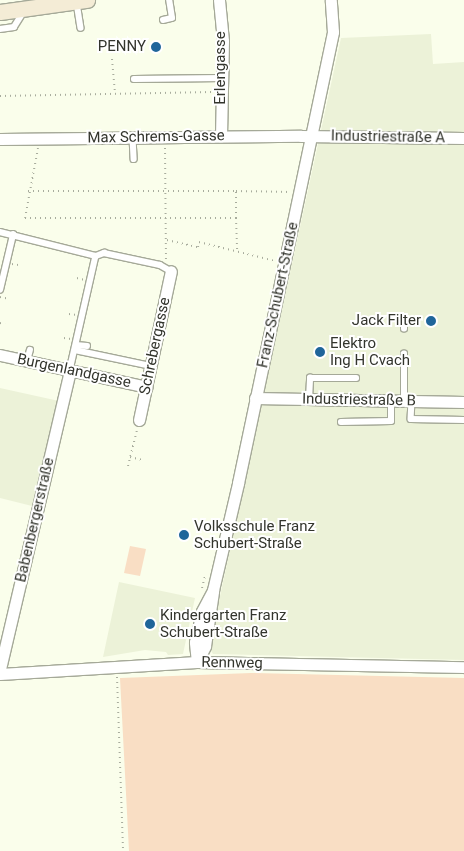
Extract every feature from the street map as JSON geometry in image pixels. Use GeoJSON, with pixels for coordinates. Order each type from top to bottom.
{"type":"FeatureCollection","features":[{"type":"Feature","properties":{"kind":"main road"},"geometry":{"type":"LineString","coordinates":[[0,12],[80,0]]}},
{"type":"Feature","properties":{"kind":"street","name":"Erlengasse"},"geometry":{"type":"LineString","coordinates":[[219,0],[222,78],[221,136]]}},
{"type":"Feature","properties":{"kind":"street","name":"Franz-Schubert-Straße"},"geometry":{"type":"LineString","coordinates":[[196,662],[195,642],[202,611],[213,590],[312,136],[333,32],[331,0]]}},
{"type":"Feature","properties":{"kind":"street","name":"Max Schrems-Gasse"},"geometry":{"type":"LineString","coordinates":[[0,138],[312,136]]}},
{"type":"Feature","properties":{"kind":"street","name":"Industriestraße A"},"geometry":{"type":"LineString","coordinates":[[312,136],[464,138]]}},
{"type":"Feature","properties":{"kind":"street","name":"Schrebergasse"},"geometry":{"type":"LineString","coordinates":[[139,420],[171,272]]}},
{"type":"Feature","properties":{"kind":"street","name":"Burgenlandgasse"},"geometry":{"type":"LineString","coordinates":[[0,355],[29,356],[70,370],[147,387]]}},
{"type":"Feature","properties":{"kind":"street","name":"Babenbergerstraße"},"geometry":{"type":"LineString","coordinates":[[0,669],[70,370]]}},
{"type":"Feature","properties":{"kind":"street","name":"Industriestraße B"},"geometry":{"type":"LineString","coordinates":[[255,398],[464,402]]}},
{"type":"Feature","properties":{"kind":"street","name":"Rennweg"},"geometry":{"type":"LineString","coordinates":[[0,674],[196,662],[464,667]]}},
{"type":"Feature","properties":{"kind":"lane"},"geometry":{"type":"LineString","coordinates":[[80,0],[80,28]]}},
{"type":"Feature","properties":{"kind":"lane"},"geometry":{"type":"LineString","coordinates":[[163,20],[172,18],[169,0]]}},
{"type":"Feature","properties":{"kind":"lane"},"geometry":{"type":"LineString","coordinates":[[0,29],[14,27],[25,8]]}},
{"type":"Feature","properties":{"kind":"lane"},"geometry":{"type":"LineString","coordinates":[[134,79],[222,78]]}},
{"type":"Feature","properties":{"kind":"lane"},"geometry":{"type":"LineString","coordinates":[[133,138],[134,158]]}},
{"type":"Feature","properties":{"kind":"lane"},"geometry":{"type":"LineString","coordinates":[[0,232],[96,256],[104,253],[160,264],[171,272]]}},
{"type":"Feature","properties":{"kind":"lane"},"geometry":{"type":"LineString","coordinates":[[0,290],[13,235]]}},
{"type":"Feature","properties":{"kind":"lane"},"geometry":{"type":"LineString","coordinates":[[70,370],[96,256]]}},
{"type":"Feature","properties":{"kind":"lane"},"geometry":{"type":"LineString","coordinates":[[75,347],[87,346]]}},
{"type":"Feature","properties":{"kind":"lane"},"geometry":{"type":"LineString","coordinates":[[75,347],[151,367]]}},
{"type":"Feature","properties":{"kind":"lane"},"geometry":{"type":"LineString","coordinates":[[404,354],[411,419],[464,420]]}},
{"type":"Feature","properties":{"kind":"lane"},"geometry":{"type":"LineString","coordinates":[[309,399],[310,378],[356,378]]}},
{"type":"Feature","properties":{"kind":"lane"},"geometry":{"type":"LineString","coordinates":[[341,422],[391,421],[391,401]]}},
{"type":"Feature","properties":{"kind":"path"},"geometry":{"type":"LineString","coordinates":[[112,60],[115,94]]}},
{"type":"Feature","properties":{"kind":"path"},"geometry":{"type":"LineString","coordinates":[[0,96],[222,92]]}},
{"type":"Feature","properties":{"kind":"path"},"geometry":{"type":"LineString","coordinates":[[40,138],[28,191],[25,218],[236,218]]}},
{"type":"Feature","properties":{"kind":"path"},"geometry":{"type":"LineString","coordinates":[[165,138],[167,191],[166,263],[171,272]]}},
{"type":"Feature","properties":{"kind":"path"},"geometry":{"type":"LineString","coordinates":[[292,198],[294,187]]}},
{"type":"Feature","properties":{"kind":"path"},"geometry":{"type":"LineString","coordinates":[[28,191],[293,192]]}},
{"type":"Feature","properties":{"kind":"path"},"geometry":{"type":"LineString","coordinates":[[236,191],[237,252]]}},
{"type":"Feature","properties":{"kind":"path"},"geometry":{"type":"LineString","coordinates":[[166,240],[198,247],[199,242],[278,262],[280,253]]}},
{"type":"Feature","properties":{"kind":"path"},"geometry":{"type":"LineString","coordinates":[[0,297],[10,299]]}},
{"type":"Feature","properties":{"kind":"path"},"geometry":{"type":"LineString","coordinates":[[0,323],[5,324]]}},
{"type":"Feature","properties":{"kind":"path"},"geometry":{"type":"LineString","coordinates":[[128,466],[139,420]]}},
{"type":"Feature","properties":{"kind":"path"},"geometry":{"type":"LineString","coordinates":[[130,457],[143,460]]}},
{"type":"Feature","properties":{"kind":"path"},"geometry":{"type":"LineString","coordinates":[[201,590],[206,575]]}},
{"type":"Feature","properties":{"kind":"path"},"geometry":{"type":"LineString","coordinates":[[123,851],[117,675],[126,675]]}},
{"type":"Feature","properties":{"kind":"shaded area"},"geometry":{"type":"Polygon","coordinates":[[[431,34],[433,64],[464,62],[464,660],[213,654],[209,647],[341,38],[431,34]]]}},
{"type":"Feature","properties":{"kind":"shaded area"},"geometry":{"type":"Polygon","coordinates":[[[0,388],[59,401],[32,506],[0,498],[0,388]]]}},
{"type":"Feature","properties":{"kind":"shaded area"},"geometry":{"type":"Polygon","coordinates":[[[130,546],[146,549],[140,576],[124,573],[130,546]]]}},
{"type":"Feature","properties":{"kind":"shaded area","name":"Kindergarten Franz Schubert-Straße"},"geometry":{"type":"Polygon","coordinates":[[[119,582],[195,598],[183,654],[168,655],[166,652],[145,650],[103,657],[119,582]]]}},
{"type":"Feature","properties":{"kind":"shaded area"},"geometry":{"type":"Polygon","coordinates":[[[251,673],[464,678],[464,851],[129,851],[120,678],[251,673]]]}},
{"type":"Feature","properties":{"kind":"place","name":"PENNY"},"geometry":{"type":"Point","coordinates":[156,47]}},
{"type":"Feature","properties":{"kind":"place","name":"Jack Filter"},"geometry":{"type":"Point","coordinates":[431,321]}},
{"type":"Feature","properties":{"kind":"place","name":"Elektro Ing H Cvach"},"geometry":{"type":"Point","coordinates":[320,352]}},
{"type":"Feature","properties":{"kind":"place","name":"Volksschule Franz Schubert-Straße"},"geometry":{"type":"Point","coordinates":[184,535]}},
{"type":"Feature","properties":{"kind":"place","name":"Kindergarten Franz Schubert-Straße"},"geometry":{"type":"Point","coordinates":[150,624]}}]}
